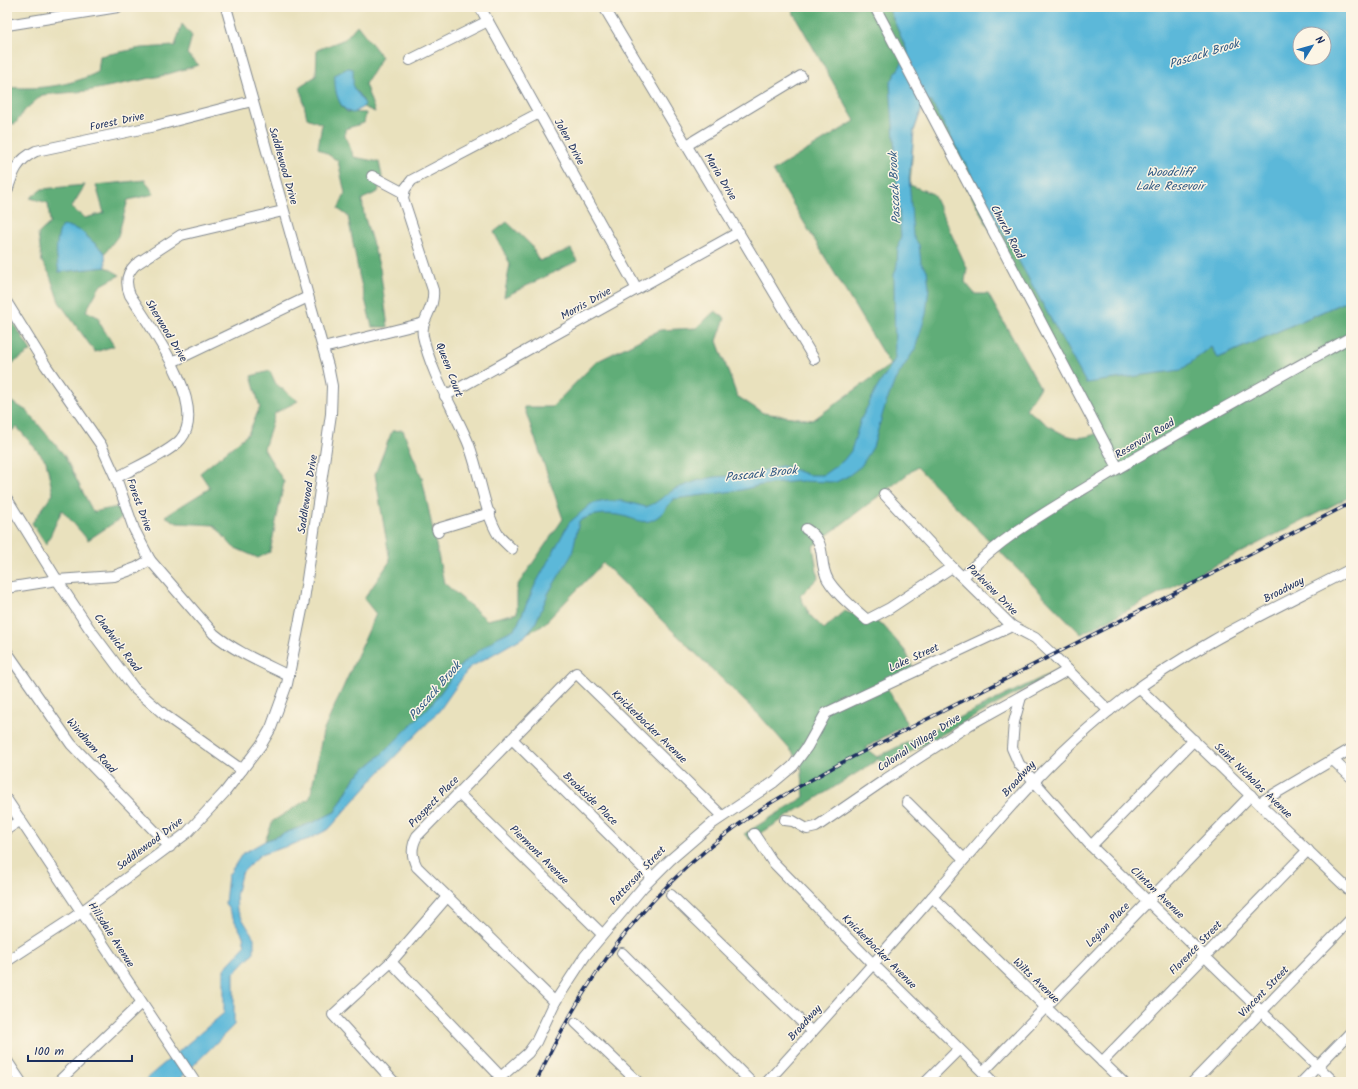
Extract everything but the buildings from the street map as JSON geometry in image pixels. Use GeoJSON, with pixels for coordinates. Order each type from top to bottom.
{"type":"FeatureCollection","features":[{"type":"Feature","properties":{"kind":"street"},"geometry":{"type":"LineString","coordinates":[[7,25],[118,7]]}},
{"type":"Feature","properties":{"kind":"street","name":"Saddlewood Drive"},"geometry":{"type":"LineString","coordinates":[[7,961],[81,912],[170,847],[209,810],[242,770],[271,728],[283,698],[289,676],[304,600],[331,414],[331,380],[226,7]]}},
{"type":"Feature","properties":{"kind":"street","name":"Jolen Drive"},"geometry":{"type":"LineString","coordinates":[[480,7],[637,289]]}},
{"type":"Feature","properties":{"kind":"street","name":"Maria Drive"},"geometry":{"type":"LineString","coordinates":[[604,7],[814,359]]}},
{"type":"Feature","properties":{"kind":"street","name":"Church Road"},"geometry":{"type":"LineString","coordinates":[[874,7],[1118,468]]}},
{"type":"Feature","properties":{"kind":"street"},"geometry":{"type":"LineString","coordinates":[[410,60],[488,21]]}},
{"type":"Feature","properties":{"kind":"street"},"geometry":{"type":"LineString","coordinates":[[687,145],[801,76]]}},
{"type":"Feature","properties":{"kind":"street","name":"Forest Drive"},"geometry":{"type":"LineString","coordinates":[[7,191],[16,166],[24,158],[36,151],[155,126],[252,102]]}},
{"type":"Feature","properties":{"kind":"street"},"geometry":{"type":"LineString","coordinates":[[323,348],[424,323],[433,306],[433,290],[403,203],[407,184],[539,113]]}},
{"type":"Feature","properties":{"kind":"street"},"geometry":{"type":"LineString","coordinates":[[372,176],[404,193]]}},
{"type":"Feature","properties":{"kind":"street","name":"Sherwood Drive"},"geometry":{"type":"LineString","coordinates":[[116,478],[175,446],[185,434],[189,422],[190,409],[172,362],[130,295],[127,288],[127,276],[135,264],[181,235],[283,211]]}},
{"type":"Feature","properties":{"kind":"street","name":"Morris Drive"},"geometry":{"type":"LineString","coordinates":[[445,396],[739,232]]}},
{"type":"Feature","properties":{"kind":"street"},"geometry":{"type":"LineString","coordinates":[[172,362],[308,297]]}},
{"type":"Feature","properties":{"kind":"street","name":"Forest Drive"},"geometry":{"type":"LineString","coordinates":[[7,303],[46,366],[101,445],[116,478],[134,529],[150,560],[209,628],[224,642],[237,651],[289,676]]}},
{"type":"Feature","properties":{"kind":"street","name":"Queen Court"},"geometry":{"type":"LineString","coordinates":[[424,323],[423,336],[445,396],[474,457],[490,513],[499,536],[512,549]]}},
{"type":"Feature","properties":{"kind":"street","name":"Reservoir Road"},"geometry":{"type":"LineString","coordinates":[[962,577],[979,560],[1013,532],[1208,415],[1348,341]]}},
{"type":"Feature","properties":{"kind":"street","name":"Parkview Drive"},"geometry":{"type":"LineString","coordinates":[[884,494],[952,567],[1012,626],[1035,638],[1109,711]]}},
{"type":"Feature","properties":{"kind":"street","name":"Chadwick Road"},"geometry":{"type":"LineString","coordinates":[[7,499],[57,580],[89,628],[134,688],[166,716],[242,770]]}},
{"type":"Feature","properties":{"kind":"street"},"geometry":{"type":"LineString","coordinates":[[438,532],[438,529],[490,513]]}},
{"type":"Feature","properties":{"kind":"street"},"geometry":{"type":"LineString","coordinates":[[806,529],[814,534],[820,543],[824,571],[831,585],[867,620],[890,608],[952,567]]}},
{"type":"Feature","properties":{"kind":"street"},"geometry":{"type":"LineString","coordinates":[[7,588],[57,580],[114,576],[136,568],[150,560]]}},
{"type":"Feature","properties":{"kind":"street","name":"Broadway"},"geometry":{"type":"LineString","coordinates":[[767,1082],[873,964],[1034,779],[1077,738],[1139,688],[1214,640],[1351,569]]}},
{"type":"Feature","properties":{"kind":"street","name":"Lake Street"},"geometry":{"type":"LineString","coordinates":[[826,713],[1012,626]]}},
{"type":"Feature","properties":{"kind":"street","name":"Windham Road"},"geometry":{"type":"LineString","coordinates":[[7,652],[71,744],[170,847]]}},
{"type":"Feature","properties":{"kind":"street","name":"Colonial Village Drive"},"geometry":{"type":"LineString","coordinates":[[785,820],[793,821],[807,829],[816,827],[969,725],[1068,670]]}},
{"type":"Feature","properties":{"kind":"street","name":"Prospect Place"},"geometry":{"type":"LineString","coordinates":[[555,1002],[417,867],[413,861],[412,849],[417,836],[576,673]]}},
{"type":"Feature","properties":{"kind":"street","name":"Knickerbocker Avenue"},"geometry":{"type":"LineString","coordinates":[[576,673],[722,816]]}},
{"type":"Feature","properties":{"kind":"street","name":"Saint Nicholas Avenue"},"geometry":{"type":"LineString","coordinates":[[1139,688],[1351,892]]}},
{"type":"Feature","properties":{"kind":"street","name":"Clinton Avenue"},"geometry":{"type":"LineString","coordinates":[[1021,697],[1014,722],[1012,748],[1019,764],[1034,779],[1091,846],[1334,1082]]}},
{"type":"Feature","properties":{"kind":"street","name":"Patterson Street"},"geometry":{"type":"LineString","coordinates":[[498,1080],[528,1053],[536,1042],[555,1002],[570,979],[602,934],[652,877],[691,840],[722,816],[774,782],[793,766],[807,748],[826,713]]}},
{"type":"Feature","properties":{"kind":"street","name":"Brookside Place"},"geometry":{"type":"LineString","coordinates":[[512,739],[652,877]]}},
{"type":"Feature","properties":{"kind":"street"},"geometry":{"type":"LineString","coordinates":[[1091,846],[1194,740]]}},
{"type":"Feature","properties":{"kind":"street"},"geometry":{"type":"LineString","coordinates":[[1259,803],[1351,749]]}},
{"type":"Feature","properties":{"kind":"street"},"geometry":{"type":"LineString","coordinates":[[1333,760],[1351,777]]}},
{"type":"Feature","properties":{"kind":"street","name":"Piermont Avenue"},"geometry":{"type":"LineString","coordinates":[[459,794],[602,934]]}},
{"type":"Feature","properties":{"kind":"street","name":"Legion Place"},"geometry":{"type":"LineString","coordinates":[[983,1072],[1251,795]]}},
{"type":"Feature","properties":{"kind":"street","name":"Hillsdale Avenue"},"geometry":{"type":"LineString","coordinates":[[7,800],[193,1079]]}},
{"type":"Feature","properties":{"kind":"street"},"geometry":{"type":"LineString","coordinates":[[907,802],[964,859]]}},
{"type":"Feature","properties":{"kind":"street"},"geometry":{"type":"LineString","coordinates":[[7,829],[20,820]]}},
{"type":"Feature","properties":{"kind":"street","name":"Knickerbocker Avenue"},"geometry":{"type":"LineString","coordinates":[[754,834],[772,861],[873,964],[993,1082]]}},
{"type":"Feature","properties":{"kind":"street","name":"Florence Street"},"geometry":{"type":"LineString","coordinates":[[1102,1062],[1308,850]]}},
{"type":"Feature","properties":{"kind":"street"},"geometry":{"type":"LineString","coordinates":[[671,895],[812,1032]]}},
{"type":"Feature","properties":{"kind":"street"},"geometry":{"type":"LineString","coordinates":[[394,1082],[333,1015],[392,962],[447,897]]}},
{"type":"Feature","properties":{"kind":"street","name":"Wilts Avenue"},"geometry":{"type":"LineString","coordinates":[[932,897],[1123,1082]]}},
{"type":"Feature","properties":{"kind":"street","name":"Vincent Street"},"geometry":{"type":"LineString","coordinates":[[1193,1082],[1351,919]]}},
{"type":"Feature","properties":{"kind":"street"},"geometry":{"type":"LineString","coordinates":[[622,953],[751,1082]]}},
{"type":"Feature","properties":{"kind":"street"},"geometry":{"type":"LineString","coordinates":[[392,962],[498,1080]]}},
{"type":"Feature","properties":{"kind":"street"},"geometry":{"type":"LineString","coordinates":[[58,1082],[141,1003]]}},
{"type":"Feature","properties":{"kind":"street"},"geometry":{"type":"LineString","coordinates":[[576,1023],[638,1082]]}},
{"type":"Feature","properties":{"kind":"street"},"geometry":{"type":"LineString","coordinates":[[1302,1082],[1351,1032]]}},
{"type":"Feature","properties":{"kind":"street"},"geometry":{"type":"LineString","coordinates":[[926,1082],[959,1049]]}},
{"type":"Feature","properties":{"kind":"street"},"geometry":{"type":"LineString","coordinates":[[7,1062],[21,1082]]}},
{"type":"Feature","properties":{"kind":"green space"},"geometry":{"type":"Polygon","coordinates":[[[790,7],[888,7],[925,89],[1181,370],[1211,347],[1218,358],[1351,299],[1351,496],[1081,634],[917,467],[813,546],[818,578],[800,596],[809,614],[824,629],[844,611],[882,624],[906,652],[914,670],[884,682],[907,724],[865,748],[877,757],[1066,666],[883,767],[879,759],[750,840],[744,834],[804,797],[801,762],[761,717],[603,563],[542,626],[463,663],[431,705],[381,755],[355,777],[335,812],[314,822],[265,841],[273,821],[310,798],[323,732],[376,614],[364,599],[390,561],[375,474],[392,431],[403,430],[422,478],[444,583],[487,620],[517,613],[517,586],[563,519],[524,407],[552,407],[596,362],[660,330],[696,328],[715,311],[725,318],[717,341],[737,396],[763,413],[813,420],[890,365],[773,171],[855,121],[790,7]],[[923,106],[914,131],[910,185],[933,194],[967,268],[965,282],[975,294],[988,294],[1040,387],[1026,409],[1052,428],[1069,436],[1088,436],[1099,432],[923,106]]]}},
{"type":"Feature","properties":{"kind":"green space"},"geometry":{"type":"Polygon","coordinates":[[[182,24],[192,36],[187,54],[199,65],[161,76],[87,91],[42,95],[25,110],[15,124],[7,123],[7,87],[30,88],[65,84],[88,77],[98,72],[100,56],[141,48],[175,46],[182,24]]]}},
{"type":"Feature","properties":{"kind":"green space"},"geometry":{"type":"Polygon","coordinates":[[[357,25],[382,57],[365,84],[375,112],[363,107],[363,100],[353,87],[336,92],[342,107],[347,112],[366,113],[364,123],[345,129],[345,136],[354,157],[379,162],[382,176],[378,192],[362,199],[364,215],[380,268],[388,327],[372,327],[359,275],[348,216],[338,209],[345,193],[338,161],[318,148],[322,124],[307,118],[300,86],[316,76],[317,50],[345,39],[357,25]]]}},
{"type":"Feature","properties":{"kind":"green space"},"geometry":{"type":"Polygon","coordinates":[[[145,180],[154,194],[128,200],[118,236],[105,253],[81,231],[59,272],[106,267],[120,275],[100,286],[86,311],[100,318],[99,322],[114,346],[95,352],[59,302],[49,273],[42,262],[38,234],[50,223],[48,203],[30,198],[42,189],[85,185],[71,208],[85,218],[104,213],[96,185],[145,180]]]}},
{"type":"Feature","properties":{"kind":"green space"},"geometry":{"type":"Polygon","coordinates":[[[507,222],[531,245],[539,261],[571,249],[577,261],[504,297],[510,264],[494,232],[507,222]]]}},
{"type":"Feature","properties":{"kind":"green space"},"geometry":{"type":"Polygon","coordinates":[[[7,312],[31,351],[7,367],[7,312]]]}},
{"type":"Feature","properties":{"kind":"green space"},"geometry":{"type":"Polygon","coordinates":[[[270,371],[276,384],[298,401],[275,413],[264,449],[284,482],[270,552],[258,558],[233,547],[214,525],[177,523],[165,516],[210,488],[200,473],[248,434],[260,407],[251,376],[270,371]]]}},
{"type":"Feature","properties":{"kind":"green space"},"geometry":{"type":"Polygon","coordinates":[[[7,399],[27,411],[64,455],[93,512],[122,506],[124,516],[88,540],[62,510],[46,545],[32,523],[53,494],[46,461],[17,427],[7,434],[7,399]]]}},
{"type":"Feature","properties":{"kind":"water","name":"Woodcliff Lake Resevoir"},"geometry":{"type":"Polygon","coordinates":[[[888,7],[1351,7],[1351,299],[1218,358],[1211,347],[1181,370],[1086,383],[931,101],[923,105],[914,130],[909,178],[913,236],[919,245],[921,263],[927,270],[929,287],[926,314],[915,349],[895,380],[884,409],[873,447],[861,466],[848,476],[836,482],[799,481],[761,485],[741,490],[673,499],[660,515],[650,521],[640,521],[608,514],[593,515],[579,521],[572,554],[549,592],[535,624],[525,636],[469,668],[439,711],[376,776],[329,829],[309,839],[260,855],[241,874],[236,896],[237,910],[254,938],[254,952],[234,973],[234,1025],[177,1082],[145,1082],[147,1078],[224,1013],[224,969],[245,946],[243,936],[225,903],[228,876],[242,854],[265,841],[314,822],[335,812],[355,777],[381,755],[431,705],[463,663],[496,638],[516,628],[535,585],[569,523],[591,504],[606,501],[623,501],[646,507],[655,503],[675,489],[697,481],[715,477],[747,475],[781,466],[808,475],[823,475],[843,461],[851,451],[861,419],[877,388],[895,359],[894,275],[901,237],[890,83],[908,53],[888,7]]]}},
{"type":"Feature","properties":{"kind":"water"},"geometry":{"type":"Polygon","coordinates":[[[348,68],[353,69],[353,87],[365,104],[353,113],[344,108],[340,103],[335,86],[335,75],[348,68]]]}},
{"type":"Feature","properties":{"kind":"water"},"geometry":{"type":"Polygon","coordinates":[[[68,226],[81,231],[105,253],[106,267],[59,272],[57,255],[58,238],[61,227],[68,226]]]}},
{"type":"Feature","properties":{"kind":"railway"},"geometry":{"type":"LineString","coordinates":[[536,1082],[556,1041],[578,1002],[602,965],[628,930],[686,867],[720,838],[758,811],[839,764],[1351,503]]}},
{"type":"Feature","properties":{"kind":"water label","name":"Pascack Brook"},"geometry":{"type":"Point","coordinates":[1204,54]}},
{"type":"Feature","properties":{"kind":"water label","name":"Pascack Brook"},"geometry":{"type":"Point","coordinates":[895,188]}},
{"type":"Feature","properties":{"kind":"water label","name":"Pascack Brook"},"geometry":{"type":"Point","coordinates":[761,474]}},
{"type":"Feature","properties":{"kind":"water label","name":"Pascack Brook"},"geometry":{"type":"Point","coordinates":[435,691]}}]}
